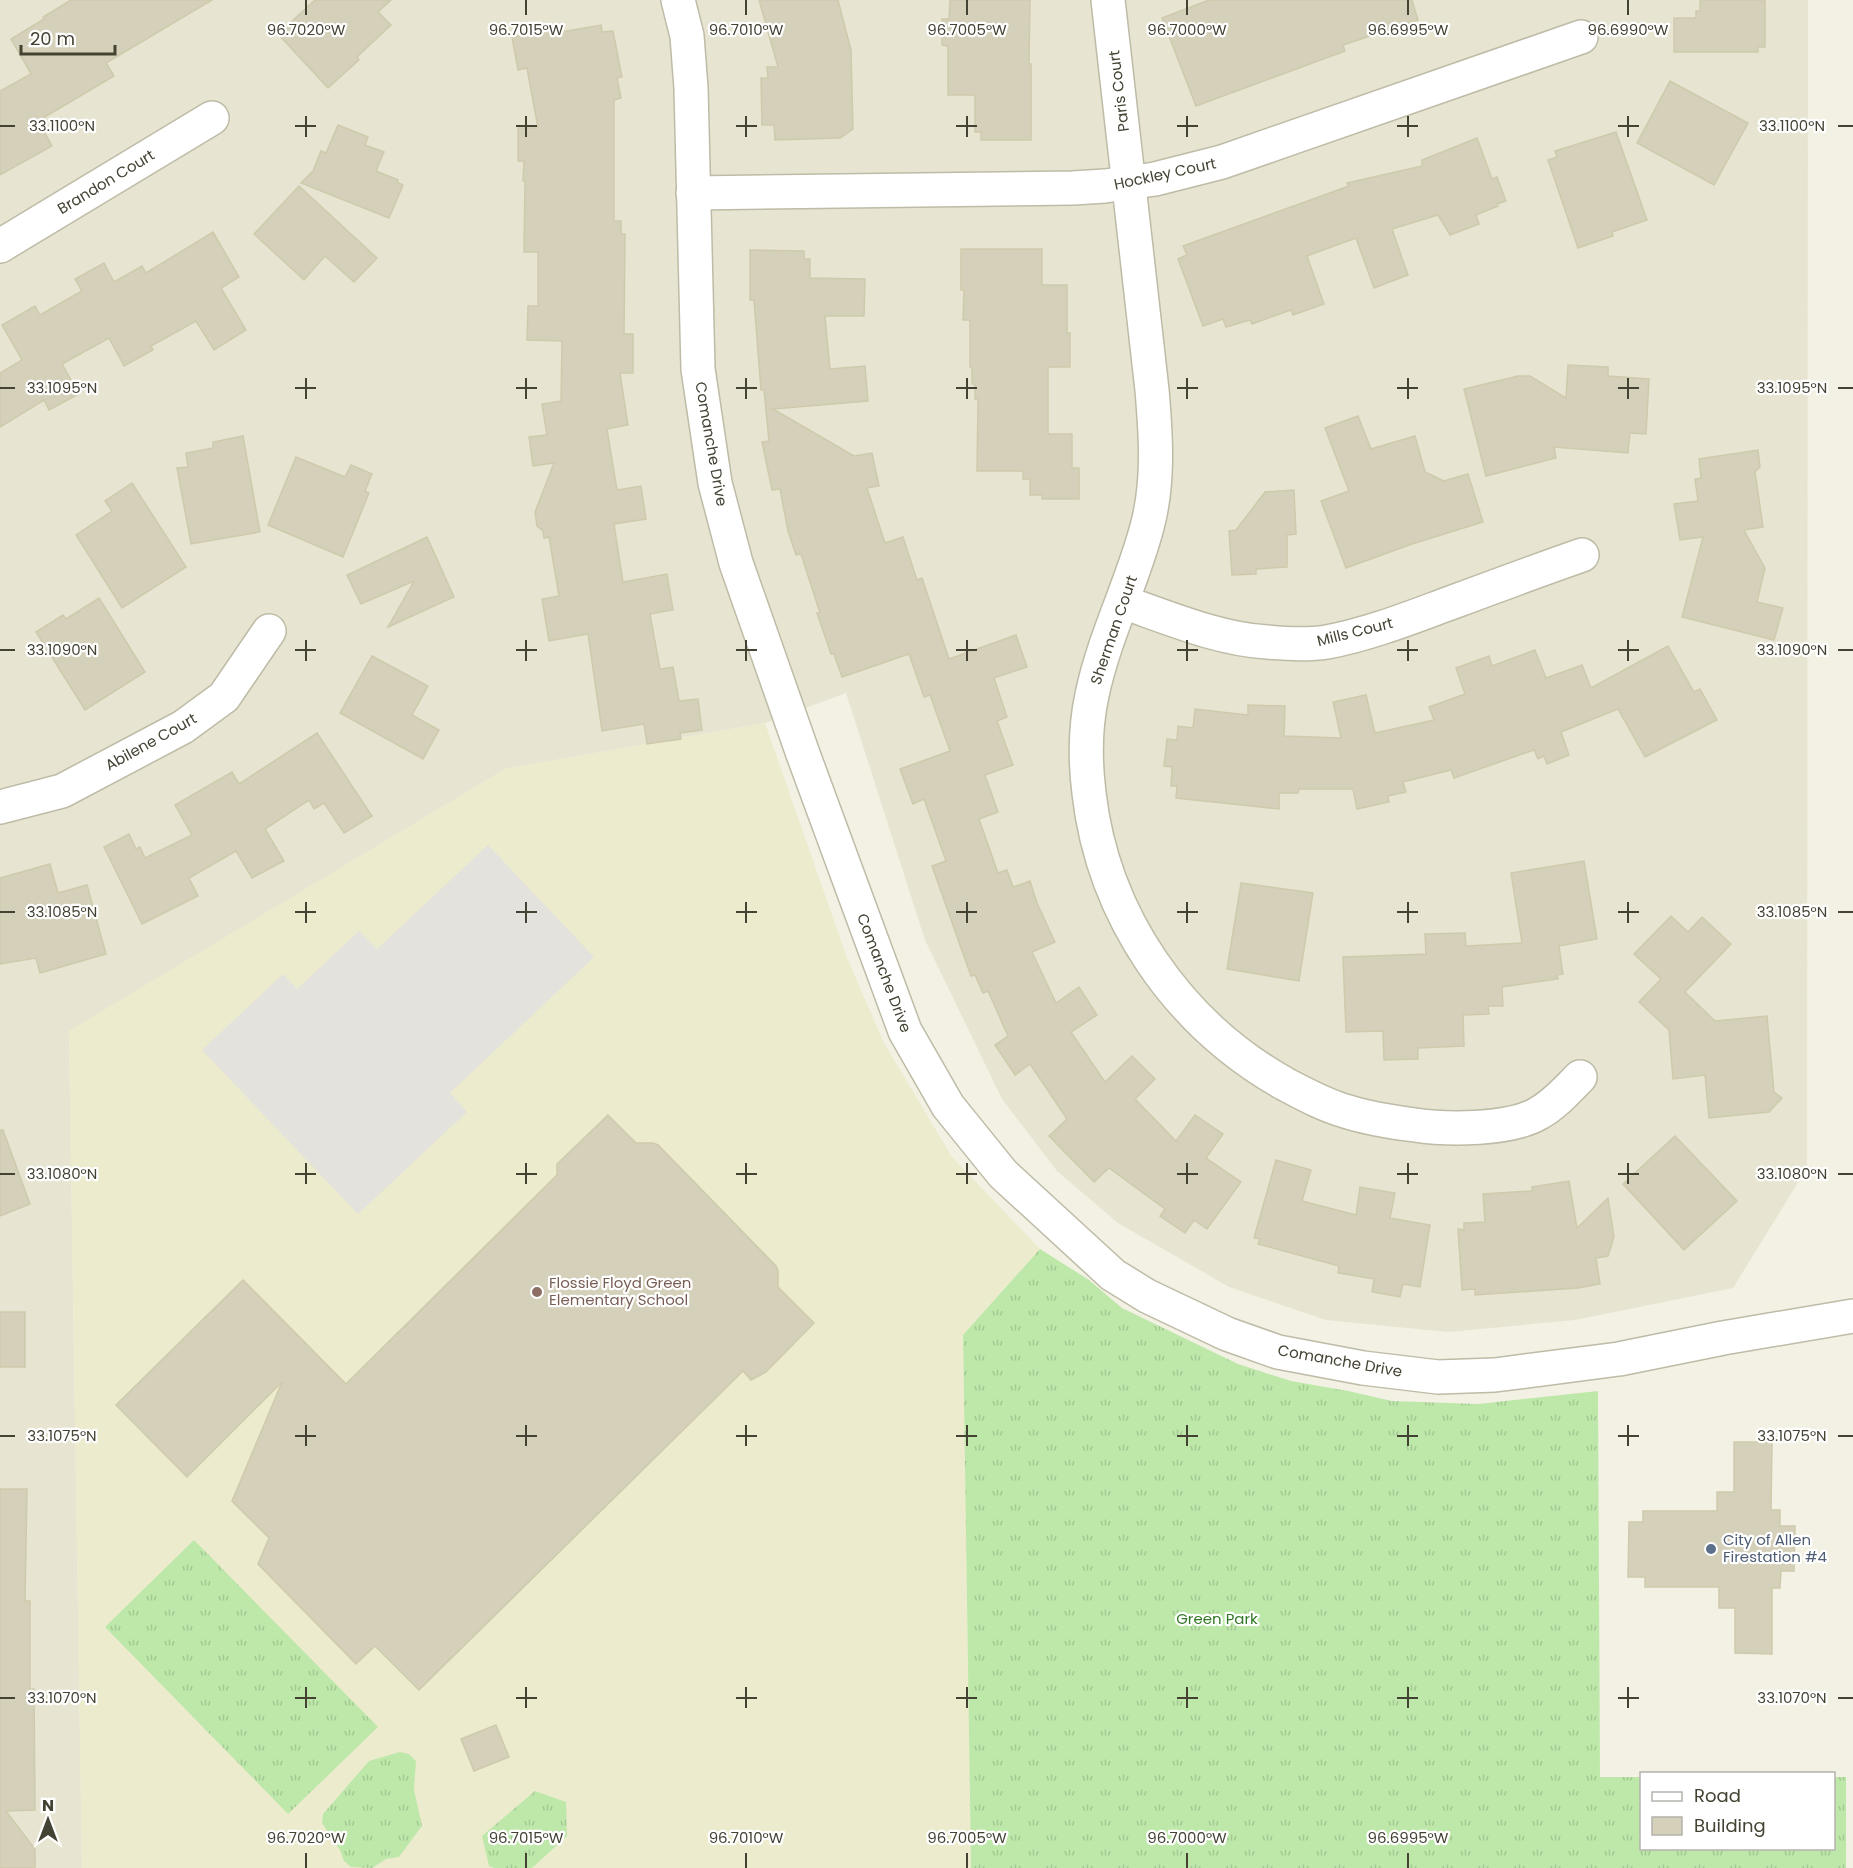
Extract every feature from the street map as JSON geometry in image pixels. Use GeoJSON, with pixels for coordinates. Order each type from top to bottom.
{"type":"FeatureCollection","features":[{"type":"Feature","properties":{"kind":"street","name":"Comanche Drive"},"geometry":{"type":"LineString","coordinates":[[678,0],[687,36],[691,88],[698,369],[715,483],[736,563],[905,1031],[948,1106],[1003,1174],[1113,1275],[1147,1296],[1227,1334],[1278,1352],[1363,1368],[1438,1377],[1495,1375],[1619,1359],[1723,1338],[1853,1316]]}},
{"type":"Feature","properties":{"kind":"street","name":"Paris Court"},"geometry":{"type":"LineString","coordinates":[[1108,0],[1129,182]]}},
{"type":"Feature","properties":{"kind":"street","name":"Hockley Court"},"geometry":{"type":"LineString","coordinates":[[693,193],[1073,188],[1155,179],[1222,162],[1581,37]]}},
{"type":"Feature","properties":{"kind":"street","name":"Brandon Court"},"geometry":{"type":"LineString","coordinates":[[0,246],[212,118]]}},
{"type":"Feature","properties":{"kind":"street","name":"Sherman Court"},"geometry":{"type":"LineString","coordinates":[[1129,182],[1152,390],[1155,476],[1148,525],[1100,664],[1092,695],[1086,762],[1094,827],[1111,884],[1136,939],[1175,995],[1232,1049],[1265,1073],[1304,1095],[1344,1111],[1389,1122],[1430,1127],[1496,1126],[1518,1122],[1536,1115],[1553,1104],[1580,1077]]}},
{"type":"Feature","properties":{"kind":"street","name":"Mills Court"},"geometry":{"type":"LineString","coordinates":[[1123,602],[1189,625],[1230,636],[1265,642],[1297,644],[1325,642],[1357,635],[1404,620],[1582,555]]}},
{"type":"Feature","properties":{"kind":"street","name":"Abilene Court"},"geometry":{"type":"LineString","coordinates":[[0,807],[62,791],[183,727],[224,697],[269,631]]}},
{"type":"Feature","properties":{"kind":"shaded area"},"geometry":{"type":"Polygon","coordinates":[[[0,0],[1808,0],[1807,1168],[1733,1288],[1575,1320],[1448,1332],[1326,1320],[1229,1287],[1118,1223],[1057,1171],[1002,1099],[925,940],[846,693],[765,723],[505,769],[69,1032],[82,1868],[0,1868],[0,0]]]}},
{"type":"Feature","properties":{"kind":"shaded area","name":"Flossie Floyd Green Elementary School"},"geometry":{"type":"Polygon","coordinates":[[[765,723],[847,958],[884,1043],[952,1157],[1040,1249],[963,1335],[971,1868],[82,1868],[69,1031],[505,769],[765,723]]]}},
{"type":"Feature","properties":{"kind":"shaded area"},"geometry":{"type":"Polygon","coordinates":[[[488,845],[594,957],[450,1093],[467,1112],[358,1214],[202,1050],[283,974],[297,989],[359,931],[377,949],[488,845]]]}},
{"type":"Feature","properties":{"kind":"green space","name":"Green Park"},"geometry":{"type":"Polygon","coordinates":[[[1040,1249],[1089,1280],[1122,1308],[1238,1364],[1291,1381],[1392,1401],[1478,1404],[1598,1391],[1600,1777],[1640,1777],[1640,1850],[1835,1850],[1835,1777],[1846,1777],[1846,1868],[971,1868],[963,1335],[1040,1249]]]}},
{"type":"Feature","properties":{"kind":"green space"},"geometry":{"type":"Polygon","coordinates":[[[194,1540],[378,1727],[288,1814],[105,1627],[194,1540]]]}},
{"type":"Feature","properties":{"kind":"green space"},"geometry":{"type":"Polygon","coordinates":[[[400,1752],[409,1754],[416,1761],[414,1790],[422,1826],[399,1857],[386,1859],[372,1868],[351,1867],[344,1861],[340,1850],[322,1823],[323,1814],[369,1761],[400,1752]]]}},
{"type":"Feature","properties":{"kind":"green space"},"geometry":{"type":"Polygon","coordinates":[[[535,1791],[566,1802],[567,1836],[532,1868],[489,1866],[482,1836],[535,1791]]]}},
{"type":"Feature","properties":{"kind":"building"},"geometry":{"type":"Polygon","coordinates":[[[71,0],[212,0],[106,63],[114,76],[38,121],[52,146],[0,175],[0,91],[31,74],[11,39],[71,0]]]}},
{"type":"Feature","properties":{"kind":"building"},"geometry":{"type":"Polygon","coordinates":[[[315,0],[391,0],[378,12],[391,25],[357,57],[359,60],[328,88],[278,34],[315,0]]]}},
{"type":"Feature","properties":{"kind":"building"},"geometry":{"type":"Polygon","coordinates":[[[759,0],[838,0],[851,50],[853,129],[840,138],[775,140],[774,125],[762,125],[761,78],[768,78],[767,67],[778,67],[759,0]]]}},
{"type":"Feature","properties":{"kind":"building"},"geometry":{"type":"Polygon","coordinates":[[[950,0],[1030,0],[1031,140],[981,140],[981,132],[975,132],[975,95],[948,95],[948,46],[942,45],[942,19],[949,19],[950,0]]]}},
{"type":"Feature","properties":{"kind":"building"},"geometry":{"type":"Polygon","coordinates":[[[1209,0],[1412,0],[1418,20],[1343,45],[1345,51],[1196,106],[1162,18],[1209,0]]]}},
{"type":"Feature","properties":{"kind":"building"},"geometry":{"type":"Polygon","coordinates":[[[1700,0],[1765,0],[1765,47],[1758,47],[1758,52],[1674,52],[1674,18],[1696,18],[1696,11],[1700,11],[1700,0]]]}},
{"type":"Feature","properties":{"kind":"building"},"geometry":{"type":"Polygon","coordinates":[[[601,25],[602,32],[613,31],[622,77],[617,78],[621,98],[614,100],[614,221],[621,221],[621,234],[625,234],[624,334],[633,334],[633,373],[620,373],[628,425],[607,429],[617,490],[641,486],[646,519],[614,524],[623,582],[667,574],[673,610],[650,614],[660,669],[673,667],[679,701],[698,699],[702,730],[680,733],[681,739],[647,744],[644,724],[602,731],[588,634],[549,641],[542,599],[559,596],[549,537],[544,538],[543,531],[537,526],[535,512],[554,463],[533,466],[529,437],[547,435],[542,404],[561,401],[562,341],[527,340],[528,306],[538,306],[538,252],[524,252],[525,181],[523,181],[524,161],[518,161],[518,128],[538,128],[527,68],[518,70],[512,37],[601,25]]]}},
{"type":"Feature","properties":{"kind":"building"},"geometry":{"type":"Polygon","coordinates":[[[1670,81],[1748,123],[1714,185],[1637,143],[1670,81]]]}},
{"type":"Feature","properties":{"kind":"building"},"geometry":{"type":"Polygon","coordinates":[[[338,125],[368,137],[365,145],[384,152],[376,171],[398,180],[397,182],[403,185],[389,218],[301,183],[313,171],[321,151],[326,153],[338,125]]]}},
{"type":"Feature","properties":{"kind":"building"},"geometry":{"type":"Polygon","coordinates":[[[1616,132],[1647,220],[1612,232],[1613,236],[1578,248],[1548,160],[1557,157],[1555,151],[1616,132]]]}},
{"type":"Feature","properties":{"kind":"building"},"geometry":{"type":"Polygon","coordinates":[[[1477,138],[1492,179],[1497,177],[1506,201],[1476,215],[1479,224],[1450,235],[1438,215],[1392,229],[1408,275],[1374,288],[1356,238],[1307,256],[1324,304],[1293,315],[1291,310],[1252,324],[1250,320],[1226,327],[1223,319],[1203,326],[1178,259],[1187,255],[1183,246],[1349,186],[1347,183],[1422,166],[1422,160],[1477,138]]]}},
{"type":"Feature","properties":{"kind":"building"},"geometry":{"type":"Polygon","coordinates":[[[299,186],[377,258],[354,282],[325,256],[304,280],[254,234],[299,186]]]}},
{"type":"Feature","properties":{"kind":"building"},"geometry":{"type":"Polygon","coordinates":[[[213,232],[239,277],[221,288],[246,330],[214,350],[196,321],[151,346],[153,350],[124,366],[109,338],[62,364],[79,394],[49,410],[44,400],[0,427],[0,373],[22,360],[2,325],[35,306],[40,315],[82,291],[75,279],[104,263],[114,282],[142,266],[146,273],[213,232]]]}},
{"type":"Feature","properties":{"kind":"building"},"geometry":{"type":"Polygon","coordinates":[[[961,249],[1042,249],[1042,285],[1067,285],[1070,367],[1048,367],[1048,434],[1072,434],[1072,468],[1079,468],[1079,499],[1042,499],[1042,495],[1030,495],[1030,479],[1023,479],[1023,471],[977,471],[978,399],[975,399],[975,384],[972,384],[972,367],[970,367],[970,320],[963,320],[964,290],[961,290],[961,249]]]}},
{"type":"Feature","properties":{"kind":"building"},"geometry":{"type":"Polygon","coordinates":[[[750,250],[804,251],[804,259],[810,259],[810,278],[865,279],[864,316],[825,316],[830,369],[865,366],[868,401],[773,409],[854,456],[872,453],[879,486],[867,488],[885,543],[903,537],[917,580],[922,578],[949,659],[1016,635],[1027,667],[994,678],[1007,717],[997,721],[1013,765],[985,775],[998,812],[979,819],[998,873],[1007,870],[1013,887],[1030,881],[1037,903],[1055,942],[1032,952],[1056,1003],[1079,987],[1097,1015],[1071,1032],[1105,1082],[1132,1056],[1155,1079],[1135,1099],[1176,1141],[1195,1115],[1223,1134],[1206,1158],[1241,1182],[1207,1229],[1194,1220],[1185,1233],[1160,1216],[1165,1209],[1109,1168],[1094,1182],[1049,1136],[1067,1119],[1030,1064],[1015,1075],[995,1045],[1008,1036],[988,991],[983,993],[975,975],[971,976],[932,866],[946,861],[924,799],[913,804],[900,769],[950,751],[930,695],[924,697],[909,654],[842,677],[834,654],[831,654],[817,613],[820,613],[801,554],[796,555],[788,531],[780,489],[772,490],[762,442],[769,441],[764,390],[761,390],[754,300],[750,300],[750,250]]]}},
{"type":"Feature","properties":{"kind":"building"},"geometry":{"type":"Polygon","coordinates":[[[1568,365],[1608,367],[1608,376],[1649,379],[1646,434],[1630,433],[1628,453],[1554,447],[1556,458],[1486,476],[1464,389],[1518,376],[1530,376],[1566,398],[1568,365]]]}},
{"type":"Feature","properties":{"kind":"building"},"geometry":{"type":"Polygon","coordinates":[[[1358,416],[1371,449],[1415,436],[1425,472],[1444,481],[1468,474],[1483,522],[1346,568],[1321,501],[1349,491],[1325,428],[1358,416]]]}},
{"type":"Feature","properties":{"kind":"building"},"geometry":{"type":"Polygon","coordinates":[[[243,436],[260,532],[191,544],[177,468],[188,467],[186,453],[213,448],[213,442],[243,436]]]}},
{"type":"Feature","properties":{"kind":"building"},"geometry":{"type":"Polygon","coordinates":[[[1758,450],[1760,467],[1755,472],[1763,527],[1744,530],[1765,568],[1757,602],[1783,608],[1774,640],[1682,617],[1703,537],[1680,540],[1674,504],[1698,501],[1695,479],[1701,478],[1699,459],[1758,450]]]}},
{"type":"Feature","properties":{"kind":"building"},"geometry":{"type":"Polygon","coordinates":[[[296,457],[345,477],[351,465],[372,474],[365,491],[369,493],[343,557],[268,525],[296,457]]]}},
{"type":"Feature","properties":{"kind":"building"},"geometry":{"type":"Polygon","coordinates":[[[132,483],[186,567],[122,608],[76,535],[112,511],[105,501],[132,483]]]}},
{"type":"Feature","properties":{"kind":"building"},"geometry":{"type":"Polygon","coordinates":[[[1294,490],[1296,534],[1287,535],[1287,567],[1256,569],[1256,574],[1232,575],[1229,531],[1236,530],[1265,492],[1294,490]]]}},
{"type":"Feature","properties":{"kind":"building"},"geometry":{"type":"Polygon","coordinates":[[[427,537],[454,597],[388,627],[414,581],[361,604],[347,575],[427,537]]]}},
{"type":"Feature","properties":{"kind":"building"},"geometry":{"type":"Polygon","coordinates":[[[99,598],[145,672],[85,710],[36,632],[63,615],[66,619],[99,598]]]}},
{"type":"Feature","properties":{"kind":"building"},"geometry":{"type":"Polygon","coordinates":[[[1668,646],[1694,692],[1700,689],[1717,720],[1645,757],[1618,709],[1561,732],[1569,755],[1547,764],[1544,756],[1538,759],[1534,750],[1454,778],[1451,770],[1403,782],[1406,792],[1388,796],[1389,802],[1357,809],[1353,789],[1299,789],[1298,793],[1279,793],[1279,809],[1176,798],[1177,786],[1171,786],[1172,767],[1164,766],[1167,739],[1177,740],[1178,726],[1193,728],[1195,709],[1248,715],[1248,705],[1285,706],[1284,736],[1341,738],[1333,702],[1366,695],[1375,733],[1434,720],[1429,707],[1465,694],[1456,668],[1489,656],[1492,666],[1535,650],[1546,678],[1582,665],[1591,688],[1668,646]]]}},
{"type":"Feature","properties":{"kind":"building"},"geometry":{"type":"Polygon","coordinates":[[[372,656],[428,686],[412,715],[439,730],[423,759],[340,713],[372,656]]]}},
{"type":"Feature","properties":{"kind":"building"},"geometry":{"type":"Polygon","coordinates":[[[317,733],[372,816],[344,833],[324,803],[314,809],[309,800],[265,829],[284,861],[252,878],[236,851],[189,878],[198,896],[142,924],[104,847],[129,834],[136,849],[140,847],[145,858],[192,835],[175,805],[232,772],[239,784],[317,733]]]}},
{"type":"Feature","properties":{"kind":"building"},"geometry":{"type":"Polygon","coordinates":[[[1584,861],[1597,939],[1559,946],[1563,974],[1557,975],[1558,979],[1502,987],[1503,1006],[1488,1006],[1489,1014],[1463,1015],[1464,1046],[1418,1048],[1418,1059],[1384,1060],[1383,1031],[1346,1032],[1343,957],[1426,954],[1425,934],[1465,933],[1466,946],[1522,943],[1511,873],[1584,861]]]}},
{"type":"Feature","properties":{"kind":"building"},"geometry":{"type":"Polygon","coordinates":[[[50,864],[58,893],[87,885],[106,954],[40,973],[36,958],[0,964],[0,878],[50,864]]]}},
{"type":"Feature","properties":{"kind":"building"},"geometry":{"type":"Polygon","coordinates":[[[1241,883],[1313,893],[1299,981],[1227,969],[1241,883]]]}},
{"type":"Feature","properties":{"kind":"building"},"geometry":{"type":"Polygon","coordinates":[[[1671,916],[1688,932],[1702,917],[1731,944],[1685,992],[1715,1021],[1767,1016],[1774,1092],[1782,1098],[1769,1112],[1709,1118],[1705,1075],[1673,1079],[1669,1030],[1639,1002],[1661,979],[1634,954],[1671,916]]]}},
{"type":"Feature","properties":{"kind":"building"},"geometry":{"type":"Polygon","coordinates":[[[608,1115],[636,1143],[658,1145],[776,1266],[778,1287],[814,1323],[766,1372],[751,1380],[743,1371],[419,1690],[375,1646],[356,1664],[258,1564],[269,1538],[232,1501],[282,1382],[187,1477],[116,1405],[243,1280],[346,1384],[557,1175],[557,1164],[608,1115]]]}},
{"type":"Feature","properties":{"kind":"building"},"geometry":{"type":"Polygon","coordinates":[[[0,1130],[3,1130],[30,1204],[0,1216],[0,1130]]]}},
{"type":"Feature","properties":{"kind":"building"},"geometry":{"type":"Polygon","coordinates":[[[1675,1136],[1737,1201],[1684,1250],[1623,1184],[1675,1136]]]}},
{"type":"Feature","properties":{"kind":"building"},"geometry":{"type":"Polygon","coordinates":[[[1276,1160],[1311,1170],[1302,1201],[1356,1215],[1360,1187],[1395,1193],[1390,1218],[1430,1225],[1420,1287],[1403,1284],[1400,1297],[1372,1292],[1374,1279],[1338,1273],[1339,1266],[1258,1244],[1260,1239],[1254,1238],[1276,1160]]]}},
{"type":"Feature","properties":{"kind":"building"},"geometry":{"type":"Polygon","coordinates":[[[1569,1181],[1577,1228],[1608,1198],[1614,1237],[1608,1256],[1596,1258],[1600,1284],[1578,1288],[1475,1295],[1475,1289],[1462,1290],[1458,1229],[1464,1230],[1464,1223],[1485,1222],[1483,1194],[1532,1191],[1532,1187],[1569,1181]]]}},
{"type":"Feature","properties":{"kind":"building"},"geometry":{"type":"Polygon","coordinates":[[[0,1312],[25,1312],[25,1367],[0,1367],[0,1312]]]}},
{"type":"Feature","properties":{"kind":"building","name":"City of Allen Firestation #4"},"geometry":{"type":"Polygon","coordinates":[[[1734,1442],[1772,1442],[1771,1510],[1780,1510],[1780,1526],[1795,1526],[1794,1571],[1781,1571],[1780,1588],[1772,1588],[1772,1654],[1735,1653],[1735,1608],[1719,1608],[1719,1587],[1645,1587],[1645,1577],[1628,1577],[1629,1522],[1643,1522],[1643,1511],[1717,1511],[1717,1492],[1734,1492],[1734,1442]]]}},
{"type":"Feature","properties":{"kind":"building"},"geometry":{"type":"Polygon","coordinates":[[[0,1489],[27,1489],[25,1601],[30,1601],[30,1689],[34,1689],[35,1810],[6,1811],[35,1849],[35,1868],[0,1868],[0,1489]]]}},
{"type":"Feature","properties":{"kind":"building"},"geometry":{"type":"Polygon","coordinates":[[[496,1725],[509,1757],[474,1771],[461,1739],[496,1725]]]}},
{"type":"Feature","properties":{"kind":"place","name":"Flossie Floyd Green Elementary School"},"geometry":{"type":"Point","coordinates":[537,1292]}},
{"type":"Feature","properties":{"kind":"place","name":"City of Allen Firestation #4"},"geometry":{"type":"Point","coordinates":[1711,1549]}}]}
